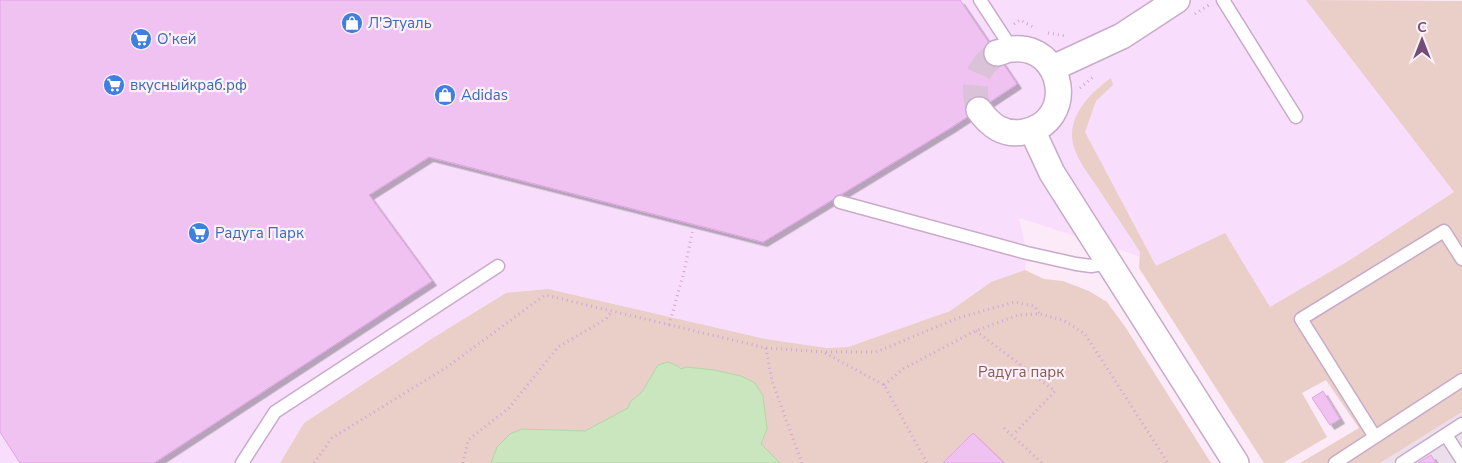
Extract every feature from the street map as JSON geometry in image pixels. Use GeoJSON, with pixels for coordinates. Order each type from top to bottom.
{"type":"FeatureCollection","features":[{"type":"Feature","properties":{"kind":"street"},"geometry":{"type":"LineString","coordinates":[[1053,68],[1185,8]]}},
{"type":"Feature","properties":{"kind":"street"},"geometry":{"type":"LineString","coordinates":[[979,110],[988,122],[1001,130],[1017,133],[1032,130],[1045,123],[1054,111],[1059,97],[1058,82],[1053,68],[1042,57],[1028,50],[1004,51]]}},
{"type":"Feature","properties":{"kind":"street"},"geometry":{"type":"LineString","coordinates":[[1032,130],[1052,173],[1236,463]]}},
{"type":"Feature","properties":{"kind":"lane"},"geometry":{"type":"LineString","coordinates":[[980,0],[1004,51]]}},
{"type":"Feature","properties":{"kind":"lane"},"geometry":{"type":"LineString","coordinates":[[1223,0],[1296,116]]}},
{"type":"Feature","properties":{"kind":"lane"},"geometry":{"type":"LineString","coordinates":[[840,202],[1027,253],[1091,266],[1108,263]]}},
{"type":"Feature","properties":{"kind":"lane"},"geometry":{"type":"LineString","coordinates":[[1375,437],[1301,319],[1444,231],[1462,259]]}},
{"type":"Feature","properties":{"kind":"lane"},"geometry":{"type":"LineString","coordinates":[[242,463],[275,412],[498,266]]}},
{"type":"Feature","properties":{"kind":"lane"},"geometry":{"type":"LineString","coordinates":[[1335,463],[1462,380]]}},
{"type":"Feature","properties":{"kind":"lane"},"geometry":{"type":"LineString","coordinates":[[1402,463],[1462,424]]}},
{"type":"Feature","properties":{"kind":"lane"},"geometry":{"type":"LineString","coordinates":[[1446,435],[1462,460]]}},
{"type":"Feature","properties":{"kind":"path"},"geometry":{"type":"LineString","coordinates":[[1185,8],[1210,5]]}},
{"type":"Feature","properties":{"kind":"path"},"geometry":{"type":"LineString","coordinates":[[1020,20],[1040,31],[1063,36],[1072,35]]}},
{"type":"Feature","properties":{"kind":"path"},"geometry":{"type":"LineString","coordinates":[[1078,89],[1097,73]]}},
{"type":"Feature","properties":{"kind":"path"},"geometry":{"type":"LineString","coordinates":[[669,325],[684,272],[694,224]]}},
{"type":"Feature","properties":{"kind":"path"},"geometry":{"type":"LineString","coordinates":[[314,463],[332,438],[447,367],[545,295],[766,348],[824,352],[876,352],[958,318],[1015,302],[1034,306],[1040,314]]}},
{"type":"Feature","properties":{"kind":"path"},"geometry":{"type":"LineString","coordinates":[[463,463],[468,440],[508,408],[558,347],[606,319],[612,311]]}},
{"type":"Feature","properties":{"kind":"path"},"geometry":{"type":"LineString","coordinates":[[884,385],[903,369],[976,331],[1018,315],[1040,314],[1063,320],[1085,334],[1168,463]]}},
{"type":"Feature","properties":{"kind":"path"},"geometry":{"type":"LineString","coordinates":[[976,331],[1055,391],[1013,435]]}},
{"type":"Feature","properties":{"kind":"path"},"geometry":{"type":"LineString","coordinates":[[766,348],[772,381],[802,463]]}},
{"type":"Feature","properties":{"kind":"path"},"geometry":{"type":"LineString","coordinates":[[824,352],[884,385],[928,463]]}},
{"type":"Feature","properties":{"kind":"path"},"geometry":{"type":"LineString","coordinates":[[1004,428],[1042,463]]}},
{"type":"Feature","properties":{"kind":"shaded area","name":"Радуга Парк"},"geometry":{"type":"Polygon","coordinates":[[[0,0],[1327,0],[1462,189],[1207,361],[1141,257],[1019,218],[1027,253],[1025,270],[991,282],[950,311],[848,347],[827,348],[765,339],[506,293],[436,336],[304,423],[280,463],[0,463],[0,0]]]}},
{"type":"Feature","properties":{"kind":"shaded area"},"geometry":{"type":"Polygon","coordinates":[[[668,362],[681,369],[686,367],[714,370],[741,376],[755,383],[763,396],[767,429],[761,444],[780,463],[491,463],[497,447],[510,434],[522,429],[585,431],[628,408],[630,402],[642,392],[658,365],[668,362]]]}},
{"type":"Feature","properties":{"kind":"shaded area"},"geometry":{"type":"Polygon","coordinates":[[[1462,412],[1462,463],[1380,463],[1462,412]]]}},
{"type":"Feature","properties":{"kind":"green space"},"geometry":{"type":"Polygon","coordinates":[[[1306,0],[1462,1],[1462,412],[1380,463],[1300,463],[1359,428],[1326,380],[1302,393],[1327,437],[1283,463],[1264,463],[1139,268],[1140,252],[1085,169],[1073,144],[1073,124],[1082,106],[1095,91],[1111,78],[1113,85],[1096,101],[1085,132],[1156,266],[1225,233],[1270,307],[1350,260],[1454,192],[1306,0]]]}},
{"type":"Feature","properties":{"kind":"green space","name":"Радуга парк"},"geometry":{"type":"Polygon","coordinates":[[[1025,270],[1044,279],[1063,281],[1089,291],[1107,302],[1126,328],[1211,463],[280,463],[304,423],[436,336],[506,293],[548,289],[765,339],[827,348],[848,347],[950,311],[991,282],[1025,270]]]}},
{"type":"Feature","properties":{"kind":"building","name":"Радуга Парк"},"geometry":{"type":"Polygon","coordinates":[[[0,0],[960,0],[1017,84],[952,127],[763,242],[429,157],[369,195],[432,281],[154,463],[20,463],[0,432],[0,0]]]}},
{"type":"Feature","properties":{"kind":"building"},"geometry":{"type":"Polygon","coordinates":[[[1323,391],[1340,419],[1330,425],[1312,398],[1323,391]]]}},
{"type":"Feature","properties":{"kind":"building"},"geometry":{"type":"Polygon","coordinates":[[[973,433],[1004,463],[943,463],[973,433]]]}},
{"type":"Feature","properties":{"kind":"building"},"geometry":{"type":"Polygon","coordinates":[[[1431,455],[1436,463],[1418,463],[1431,455]]]}},
{"type":"Feature","properties":{"kind":"tunnel"},"geometry":{"type":"LineString","coordinates":[[979,110],[975,92],[977,78],[984,65],[997,53]]}},
{"type":"Feature","properties":{"kind":"place","name":"Л'Этуаль"},"geometry":{"type":"Point","coordinates":[352,23]}},
{"type":"Feature","properties":{"kind":"place","name":"О’кей"},"geometry":{"type":"Point","coordinates":[141,39]}},
{"type":"Feature","properties":{"kind":"place","name":"вкусныйкраб.рф"},"geometry":{"type":"Point","coordinates":[114,85]}},
{"type":"Feature","properties":{"kind":"place","name":"Adidas"},"geometry":{"type":"Point","coordinates":[445,95]}},
{"type":"Feature","properties":{"kind":"place","name":"Радуга Парк"},"geometry":{"type":"Point","coordinates":[199,233]}}]}
